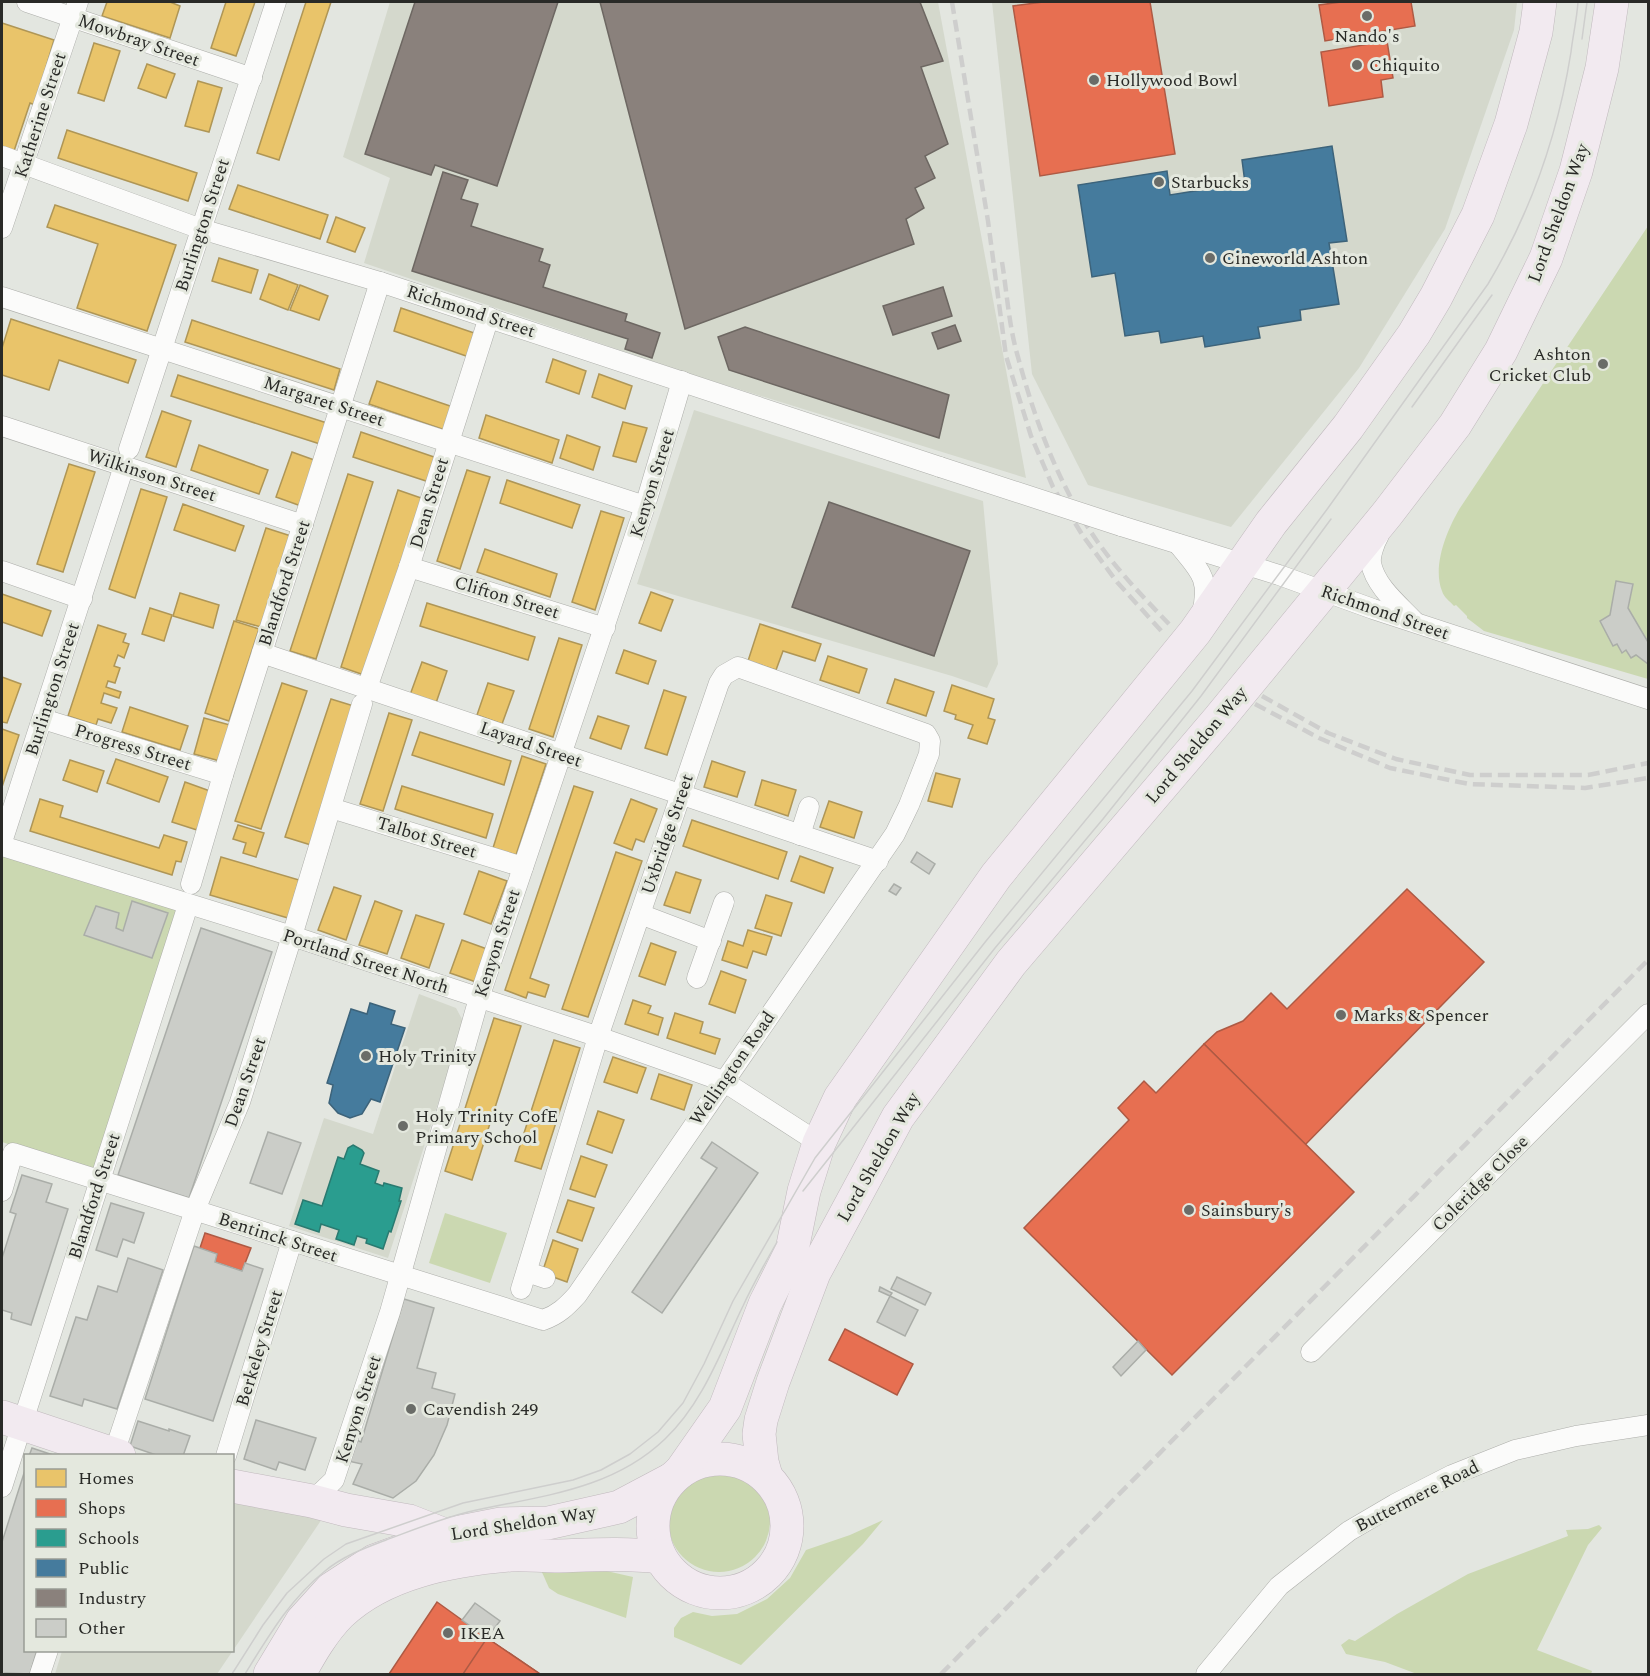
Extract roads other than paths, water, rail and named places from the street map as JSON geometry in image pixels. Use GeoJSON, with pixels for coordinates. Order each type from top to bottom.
{"type":"FeatureCollection","features":[{"type":"Feature","properties":{"kind":"highway","name":"Lord Sheldon Way"},"geometry":{"type":"LineString","coordinates":[[373,1576],[445,1535],[501,1524],[548,1524],[619,1507],[676,1476],[725,1408],[765,1304],[792,1250],[804,1191],[819,1143],[840,1098],[996,876],[1195,632],[1271,523],[1348,427],[1414,334],[1455,262],[1478,215],[1511,124],[1536,32],[1540,2]]}},
{"type":"Feature","properties":{"kind":"highway","name":"Lord Sheldon Way"},"geometry":{"type":"LineString","coordinates":[[766,1476],[759,1434],[773,1382],[814,1273],[898,1117],[1011,963],[1218,720],[1388,514],[1455,425],[1501,351],[1546,258],[1576,171],[1602,68],[1612,2]]}},
{"type":"Feature","properties":{"kind":"highway"},"geometry":{"type":"LineString","coordinates":[[501,1524],[606,1495],[648,1472],[678,1446],[709,1409],[765,1304]]}},
{"type":"Feature","properties":{"kind":"highway"},"geometry":{"type":"LineString","coordinates":[[12,1420],[112,1454]]}},
{"type":"Feature","properties":{"kind":"highway"},"geometry":{"type":"LineString","coordinates":[[725,1458],[742,1462],[766,1476],[781,1496],[786,1512],[787,1529],[783,1549],[765,1576],[740,1590],[721,1593],[692,1587],[669,1570],[660,1557],[654,1538],[653,1516],[659,1497],[676,1476],[698,1462],[725,1458]]}},
{"type":"Feature","properties":{"kind":"highway"},"geometry":{"type":"LineString","coordinates":[[234,1486],[409,1521],[445,1535]]}},
{"type":"Feature","properties":{"kind":"highway"},"geometry":{"type":"LineString","coordinates":[[346,1510],[363,1537],[373,1576]]}},
{"type":"Feature","properties":{"kind":"highway","name":"Lord Sheldon Way"},"geometry":{"type":"LineString","coordinates":[[373,1576],[402,1576],[453,1562],[512,1555],[627,1553],[660,1557]]}},
{"type":"Feature","properties":{"kind":"highway"},"geometry":{"type":"LineString","coordinates":[[270,1674],[302,1621],[331,1590],[373,1576]]}},
{"type":"Feature","properties":{"kind":"highway"},"geometry":{"type":"LineString","coordinates":[[299,1674],[327,1629],[373,1576]]}},
{"type":"Feature","properties":{"kind":"street","name":"Mowbray Street"},"geometry":{"type":"LineString","coordinates":[[27,2],[75,9],[252,78]]}},
{"type":"Feature","properties":{"kind":"street","name":"Burlington Street"},"geometry":{"type":"LineString","coordinates":[[2,844],[161,349],[276,2]]}},
{"type":"Feature","properties":{"kind":"street","name":"Katherine Street"},"geometry":{"type":"LineString","coordinates":[[2,228],[75,9]]}},
{"type":"Feature","properties":{"kind":"street","name":"Richmond Street"},"geometry":{"type":"LineString","coordinates":[[2,156],[201,229],[489,317],[1648,699]]}},
{"type":"Feature","properties":{"kind":"street","name":"Blandford Street"},"geometry":{"type":"LineString","coordinates":[[191,884],[223,775],[380,282]]}},
{"type":"Feature","properties":{"kind":"street","name":"Margaret Street"},"geometry":{"type":"LineString","coordinates":[[2,297],[645,506]]}},
{"type":"Feature","properties":{"kind":"street","name":"Dean Street"},"geometry":{"type":"LineString","coordinates":[[115,1454],[195,1210],[240,1102],[364,696],[409,567],[489,317]]}},
{"type":"Feature","properties":{"kind":"street","name":"Kenyon Street"},"geometry":{"type":"LineString","coordinates":[[312,1501],[334,1480],[402,1276],[479,998],[605,628],[645,506],[682,381]]}},
{"type":"Feature","properties":{"kind":"street","name":"Wilkinson Street"},"geometry":{"type":"LineString","coordinates":[[2,426],[126,457],[303,525]]}},
{"type":"Feature","properties":{"kind":"street"},"geometry":{"type":"LineString","coordinates":[[1388,514],[1370,561],[1383,588],[1416,623]]}},
{"type":"Feature","properties":{"kind":"street"},"geometry":{"type":"LineString","coordinates":[[1178,544],[1202,573],[1207,590],[1203,611],[1195,632]]}},
{"type":"Feature","properties":{"kind":"street","name":"Clifton Street"},"geometry":{"type":"LineString","coordinates":[[409,567],[605,628]]}},
{"type":"Feature","properties":{"kind":"street"},"geometry":{"type":"LineString","coordinates":[[2,571],[82,598]]}},
{"type":"Feature","properties":{"kind":"street","name":"Layard Street"},"geometry":{"type":"LineString","coordinates":[[262,653],[364,696],[561,754],[878,861]]}},
{"type":"Feature","properties":{"kind":"street","name":"Uxbridge Street"},"geometry":{"type":"LineString","coordinates":[[531,1280],[598,1037],[719,683],[724,675],[738,668],[926,734],[930,741],[929,753],[909,805]]}},
{"type":"Feature","properties":{"kind":"street","name":"Progress Street"},"geometry":{"type":"LineString","coordinates":[[42,719],[223,775]]}},
{"type":"Feature","properties":{"kind":"street","name":"Wellington Road"},"geometry":{"type":"LineString","coordinates":[[543,1320],[564,1310],[577,1295],[723,1081],[878,861],[909,805]]}},
{"type":"Feature","properties":{"kind":"street"},"geometry":{"type":"LineString","coordinates":[[800,835],[809,807]]}},
{"type":"Feature","properties":{"kind":"street","name":"Talbot Street"},"geometry":{"type":"LineString","coordinates":[[331,808],[523,867]]}},
{"type":"Feature","properties":{"kind":"street","name":"Portland Street North"},"geometry":{"type":"LineString","coordinates":[[2,844],[292,936],[598,1037],[723,1081],[819,1143]]}},
{"type":"Feature","properties":{"kind":"street"},"geometry":{"type":"LineString","coordinates":[[697,978],[724,902]]}},
{"type":"Feature","properties":{"kind":"street","name":"Blandford Street"},"geometry":{"type":"LineString","coordinates":[[2,1487],[12,1420],[99,1180],[188,904]]}},
{"type":"Feature","properties":{"kind":"street"},"geometry":{"type":"LineString","coordinates":[[640,914],[711,941]]}},
{"type":"Feature","properties":{"kind":"street","name":"Coleridge Close"},"geometry":{"type":"LineString","coordinates":[[1311,1352],[1648,1014]]}},
{"type":"Feature","properties":{"kind":"street","name":"Bentinck Street"},"geometry":{"type":"LineString","coordinates":[[2,1191],[14,1153],[543,1320]]}},
{"type":"Feature","properties":{"kind":"street","name":"Berkeley Street"},"geometry":{"type":"LineString","coordinates":[[226,1454],[292,1241]]}},
{"type":"Feature","properties":{"kind":"street","name":"Buttermere Road"},"geometry":{"type":"LineString","coordinates":[[1206,1674],[1279,1586],[1349,1531],[1395,1504],[1452,1475],[1515,1450],[1576,1436],[1648,1425]]}},
{"type":"Feature","properties":{"kind":"street"},"geometry":{"type":"LineString","coordinates":[[40,1674],[47,1652]]}},
{"type":"Feature","properties":{"kind":"tram line"},"geometry":{"type":"LineString","coordinates":[[232,1674],[263,1625],[287,1593],[324,1559],[346,1544],[463,1503],[573,1480],[601,1470],[630,1454],[658,1432],[683,1403],[733,1301],[815,1158],[986,941],[1192,691],[1328,508],[1488,284],[1517,229],[1541,172],[1559,113],[1578,2]]}},
{"type":"Feature","properties":{"kind":"tram line"},"geometry":{"type":"LineString","coordinates":[[1582,39],[1587,2]]}},
{"type":"Feature","properties":{"kind":"tram line"},"geometry":{"type":"LineString","coordinates":[[1412,407],[1492,295]]}},
{"type":"Feature","properties":{"kind":"tram line"},"geometry":{"type":"LineString","coordinates":[[803,1191],[995,948],[1103,819],[1201,696],[1331,519]]}},
{"type":"Feature","properties":{"kind":"tram line"},"geometry":{"type":"LineString","coordinates":[[245,1674],[290,1606],[312,1582],[347,1557],[362,1549],[447,1518],[547,1496],[597,1481],[644,1456],[665,1439],[701,1393],[777,1242]]}},
{"type":"Feature","properties":{"kind":"railway"},"geometry":{"type":"LineString","coordinates":[[952,2],[988,221],[1006,356],[1031,436],[1053,487],[1083,536],[1117,582],[1164,634]]}},
{"type":"Feature","properties":{"kind":"railway"},"geometry":{"type":"LineString","coordinates":[[1002,262],[1015,346],[1040,429],[1060,475],[1083,520],[1105,552],[1169,624]]}},
{"type":"Feature","properties":{"kind":"railway"},"geometry":{"type":"LineString","coordinates":[[1262,696],[1328,733],[1396,759],[1470,775],[1588,775],[1648,763]]}},
{"type":"Feature","properties":{"kind":"railway"},"geometry":{"type":"LineString","coordinates":[[1255,704],[1319,738],[1390,768],[1469,784],[1585,788],[1648,778]]}},
{"type":"Feature","properties":{"kind":"railway"},"geometry":{"type":"LineString","coordinates":[[941,1674],[1648,960]]}},
{"type":"Feature","properties":{"kind":"place","name":"Nando's"},"geometry":{"type":"Point","coordinates":[1367,16]}},
{"type":"Feature","properties":{"kind":"place","name":"Chiquito"},"geometry":{"type":"Point","coordinates":[1357,65]}},
{"type":"Feature","properties":{"kind":"place","name":"Hollywood Bowl"},"geometry":{"type":"Point","coordinates":[1094,80]}},
{"type":"Feature","properties":{"kind":"place","name":"Starbucks"},"geometry":{"type":"Point","coordinates":[1159,182]}},
{"type":"Feature","properties":{"kind":"place","name":"Cineworld Ashton"},"geometry":{"type":"Point","coordinates":[1210,258]}},
{"type":"Feature","properties":{"kind":"place","name":"Ashton Cricket Club"},"geometry":{"type":"Point","coordinates":[1603,364]}},
{"type":"Feature","properties":{"kind":"place","name":"Marks & Spencer"},"geometry":{"type":"Point","coordinates":[1341,1015]}},
{"type":"Feature","properties":{"kind":"place","name":"Holy Trinity"},"geometry":{"type":"Point","coordinates":[366,1056]}},
{"type":"Feature","properties":{"kind":"place","name":"Holy Trinity CofE Primary School"},"geometry":{"type":"Point","coordinates":[403,1126]}},
{"type":"Feature","properties":{"kind":"place","name":"Sainsbury's"},"geometry":{"type":"Point","coordinates":[1189,1210]}},
{"type":"Feature","properties":{"kind":"place","name":"Cavendish 249"},"geometry":{"type":"Point","coordinates":[411,1409]}},
{"type":"Feature","properties":{"kind":"place","name":"IKEA"},"geometry":{"type":"Point","coordinates":[448,1633]}}]}
